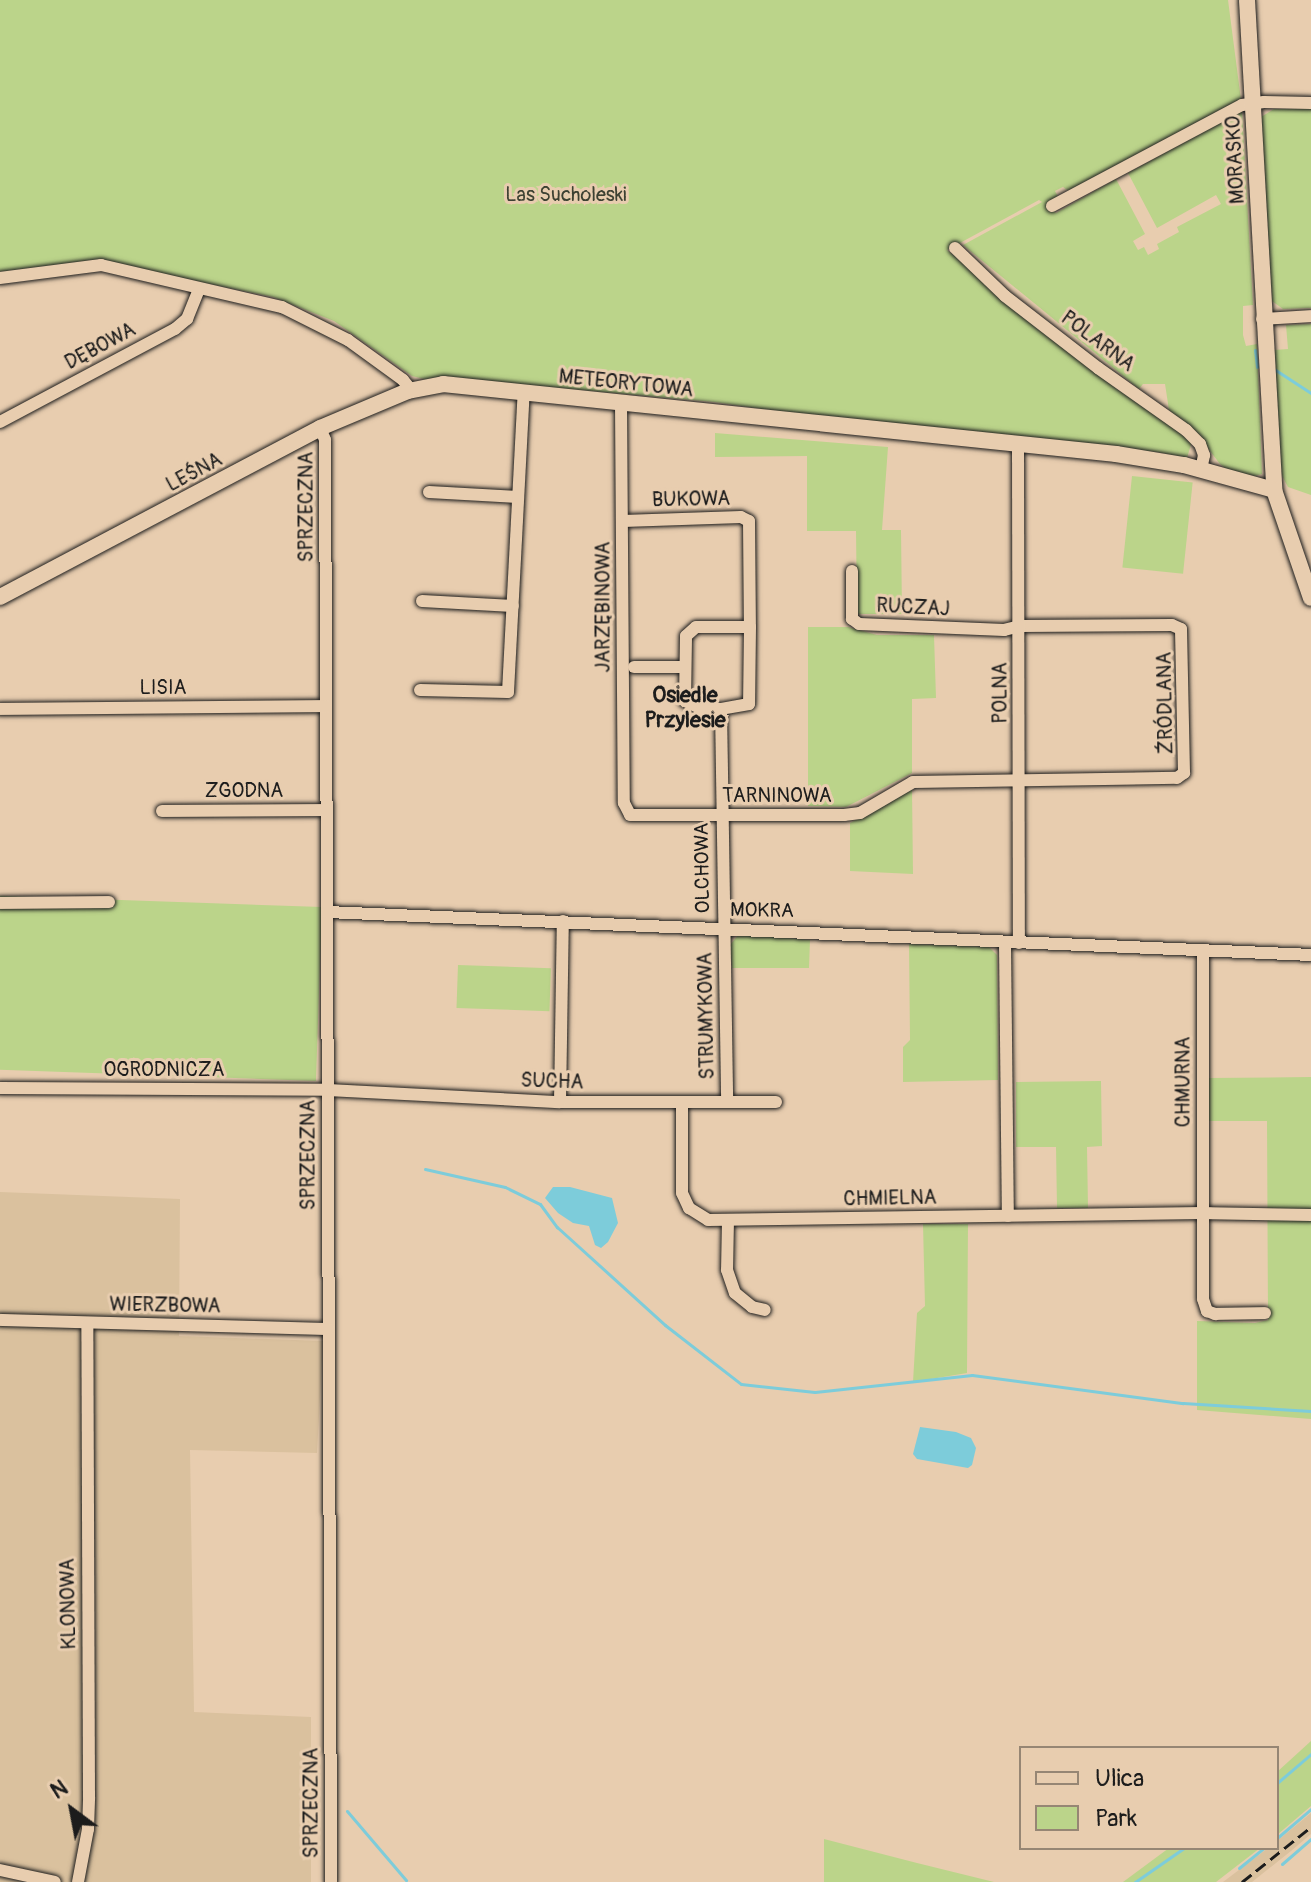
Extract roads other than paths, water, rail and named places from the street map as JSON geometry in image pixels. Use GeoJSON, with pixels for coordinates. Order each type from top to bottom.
{"type":"FeatureCollection","features":[{"type":"Feature","properties":{"kind":"street","name":"MORASKO"},"geometry":{"type":"LineString","coordinates":[[1247,0],[1262,319],[1274,490],[1311,598]]}},
{"type":"Feature","properties":{"kind":"street"},"geometry":{"type":"LineString","coordinates":[[1052,206],[1252,102],[1311,103]]}},
{"type":"Feature","properties":{"kind":"street","name":"POLARNA"},"geometry":{"type":"LineString","coordinates":[[955,248],[1005,296],[1098,368],[1186,430],[1200,444],[1204,455],[1201,471]]}},
{"type":"Feature","properties":{"kind":"street"},"geometry":{"type":"LineString","coordinates":[[0,278],[101,265],[295,311],[378,361],[411,390]]}},
{"type":"Feature","properties":{"kind":"street","name":"DĘBOWA"},"geometry":{"type":"LineString","coordinates":[[0,422],[175,329],[187,319],[199,289]]}},
{"type":"Feature","properties":{"kind":"street"},"geometry":{"type":"LineString","coordinates":[[1262,319],[1311,316]]}},
{"type":"Feature","properties":{"kind":"street","name":"METEORYTOWA"},"geometry":{"type":"LineString","coordinates":[[411,390],[455,384],[524,394],[1128,456],[1274,490]]}},
{"type":"Feature","properties":{"kind":"street","name":"LEŚNA"},"geometry":{"type":"LineString","coordinates":[[0,597],[320,428],[411,390]]}},
{"type":"Feature","properties":{"kind":"street"},"geometry":{"type":"LineString","coordinates":[[420,690],[508,692],[524,394]]}},
{"type":"Feature","properties":{"kind":"street","name":"JARZĘBINOWA"},"geometry":{"type":"LineString","coordinates":[[621,403],[625,810]]}},
{"type":"Feature","properties":{"kind":"street","name":"SPRZECZNA"},"geometry":{"type":"LineString","coordinates":[[320,428],[325,440],[331,1882]]}},
{"type":"Feature","properties":{"kind":"street","name":"POLNA"},"geometry":{"type":"LineString","coordinates":[[1018,444],[1019,943]]}},
{"type":"Feature","properties":{"kind":"street"},"geometry":{"type":"LineString","coordinates":[[429,492],[518,497]]}},
{"type":"Feature","properties":{"kind":"street","name":"BUKOWA"},"geometry":{"type":"LineString","coordinates":[[623,521],[741,517],[749,521],[750,627]]}},
{"type":"Feature","properties":{"kind":"street","name":"RUCZAJ"},"geometry":{"type":"LineString","coordinates":[[852,571],[852,619],[859,624],[1004,630],[1020,626]]}},
{"type":"Feature","properties":{"kind":"street"},"geometry":{"type":"LineString","coordinates":[[422,601],[513,606]]}},
{"type":"Feature","properties":{"kind":"street","name":"ŹRÓDLANA"},"geometry":{"type":"LineString","coordinates":[[1020,626],[1172,625],[1181,629],[1186,762],[1184,773],[1177,778],[1020,780]]}},
{"type":"Feature","properties":{"kind":"street"},"geometry":{"type":"LineString","coordinates":[[696,627],[750,627],[749,704],[721,709],[700,708],[685,701],[689,630],[696,627]]}},
{"type":"Feature","properties":{"kind":"street"},"geometry":{"type":"LineString","coordinates":[[634,667],[685,667]]}},
{"type":"Feature","properties":{"kind":"street","name":"LISIA"},"geometry":{"type":"LineString","coordinates":[[0,709],[326,706]]}},
{"type":"Feature","properties":{"kind":"street","name":"OLCHOWA"},"geometry":{"type":"LineString","coordinates":[[721,709],[724,930]]}},
{"type":"Feature","properties":{"kind":"street","name":"TARNINOWA"},"geometry":{"type":"LineString","coordinates":[[625,810],[630,815],[844,815],[860,813],[913,782],[1020,780]]}},
{"type":"Feature","properties":{"kind":"street","name":"ZGODNA"},"geometry":{"type":"LineString","coordinates":[[162,811],[326,810]]}},
{"type":"Feature","properties":{"kind":"street"},"geometry":{"type":"LineString","coordinates":[[0,903],[109,902]]}},
{"type":"Feature","properties":{"kind":"street","name":"MOKRA"},"geometry":{"type":"LineString","coordinates":[[327,912],[1311,955]]}},
{"type":"Feature","properties":{"kind":"street"},"geometry":{"type":"LineString","coordinates":[[560,1102],[563,921]]}},
{"type":"Feature","properties":{"kind":"street","name":"STRUMYKOWA"},"geometry":{"type":"LineString","coordinates":[[724,930],[727,1102]]}},
{"type":"Feature","properties":{"kind":"street"},"geometry":{"type":"LineString","coordinates":[[1005,943],[1008,1216]]}},
{"type":"Feature","properties":{"kind":"street","name":"CHMURNA"},"geometry":{"type":"LineString","coordinates":[[1199,951],[1203,1299],[1207,1311],[1215,1314],[1265,1313]]}},
{"type":"Feature","properties":{"kind":"street","name":"OGRODNICZA"},"geometry":{"type":"LineString","coordinates":[[0,1088],[328,1090]]}},
{"type":"Feature","properties":{"kind":"street","name":"SUCHA"},"geometry":{"type":"LineString","coordinates":[[328,1090],[560,1102],[776,1102]]}},
{"type":"Feature","properties":{"kind":"street","name":"CHMIELNA"},"geometry":{"type":"LineString","coordinates":[[682,1103],[682,1193],[689,1208],[708,1220],[1202,1213],[1311,1215]]}},
{"type":"Feature","properties":{"kind":"street"},"geometry":{"type":"LineString","coordinates":[[728,1220],[727,1270],[735,1293],[752,1307],[765,1310]]}},
{"type":"Feature","properties":{"kind":"street","name":"WIERZBOWA"},"geometry":{"type":"LineString","coordinates":[[0,1320],[329,1329]]}},
{"type":"Feature","properties":{"kind":"street","name":"KLONOWA"},"geometry":{"type":"LineString","coordinates":[[78,1882],[88,1829],[89,1797],[87,1324]]}},
{"type":"Feature","properties":{"kind":"street"},"geometry":{"type":"LineString","coordinates":[[0,1870],[55,1882]]}},
{"type":"Feature","properties":{"kind":"water"},"geometry":{"type":"Polygon","coordinates":[[[553,1187],[570,1187],[612,1198],[618,1223],[608,1242],[601,1248],[595,1245],[589,1226],[573,1223],[558,1213],[545,1198],[553,1187]]]}},
{"type":"Feature","properties":{"kind":"water"},"geometry":{"type":"Polygon","coordinates":[[[920,1427],[956,1432],[971,1438],[976,1448],[972,1465],[968,1468],[917,1459],[913,1454],[920,1427]]]}},
{"type":"Feature","properties":{"kind":"waterway"},"geometry":{"type":"LineString","coordinates":[[1255,350],[1257,367]]}},
{"type":"Feature","properties":{"kind":"waterway"},"geometry":{"type":"LineString","coordinates":[[1274,369],[1311,393]]}},
{"type":"Feature","properties":{"kind":"waterway"},"geometry":{"type":"LineString","coordinates":[[425,1169],[505,1187],[540,1204],[557,1227],[665,1325],[741,1384],[815,1392],[972,1375],[1183,1403],[1311,1411]]}},
{"type":"Feature","properties":{"kind":"waterway"},"geometry":{"type":"LineString","coordinates":[[1279,1781],[1311,1754]]}},
{"type":"Feature","properties":{"kind":"waterway"},"geometry":{"type":"LineString","coordinates":[[1279,1836],[1311,1809]]}},
{"type":"Feature","properties":{"kind":"waterway"},"geometry":{"type":"LineString","coordinates":[[347,1811],[406,1880]]}},
{"type":"Feature","properties":{"kind":"waterway"},"geometry":{"type":"LineString","coordinates":[[1282,1864],[1311,1839]]}},
{"type":"Feature","properties":{"kind":"waterway"},"geometry":{"type":"LineString","coordinates":[[1135,1882],[1181,1850]]}},
{"type":"Feature","properties":{"kind":"waterway"},"geometry":{"type":"LineString","coordinates":[[1239,1868],[1262,1850]]}},
{"type":"Feature","properties":{"kind":"railway"},"geometry":{"type":"LineString","coordinates":[[1242,1882],[1311,1827]]}},
{"type":"Feature","properties":{"kind":"district","name":"Osiedle Przylesie"},"geometry":{"type":"Point","coordinates":[685,708]}},
{"type":"Feature","properties":{"kind":"park label","name":"Las Sucholeski"},"geometry":{"type":"Point","coordinates":[566,194]}}]}
